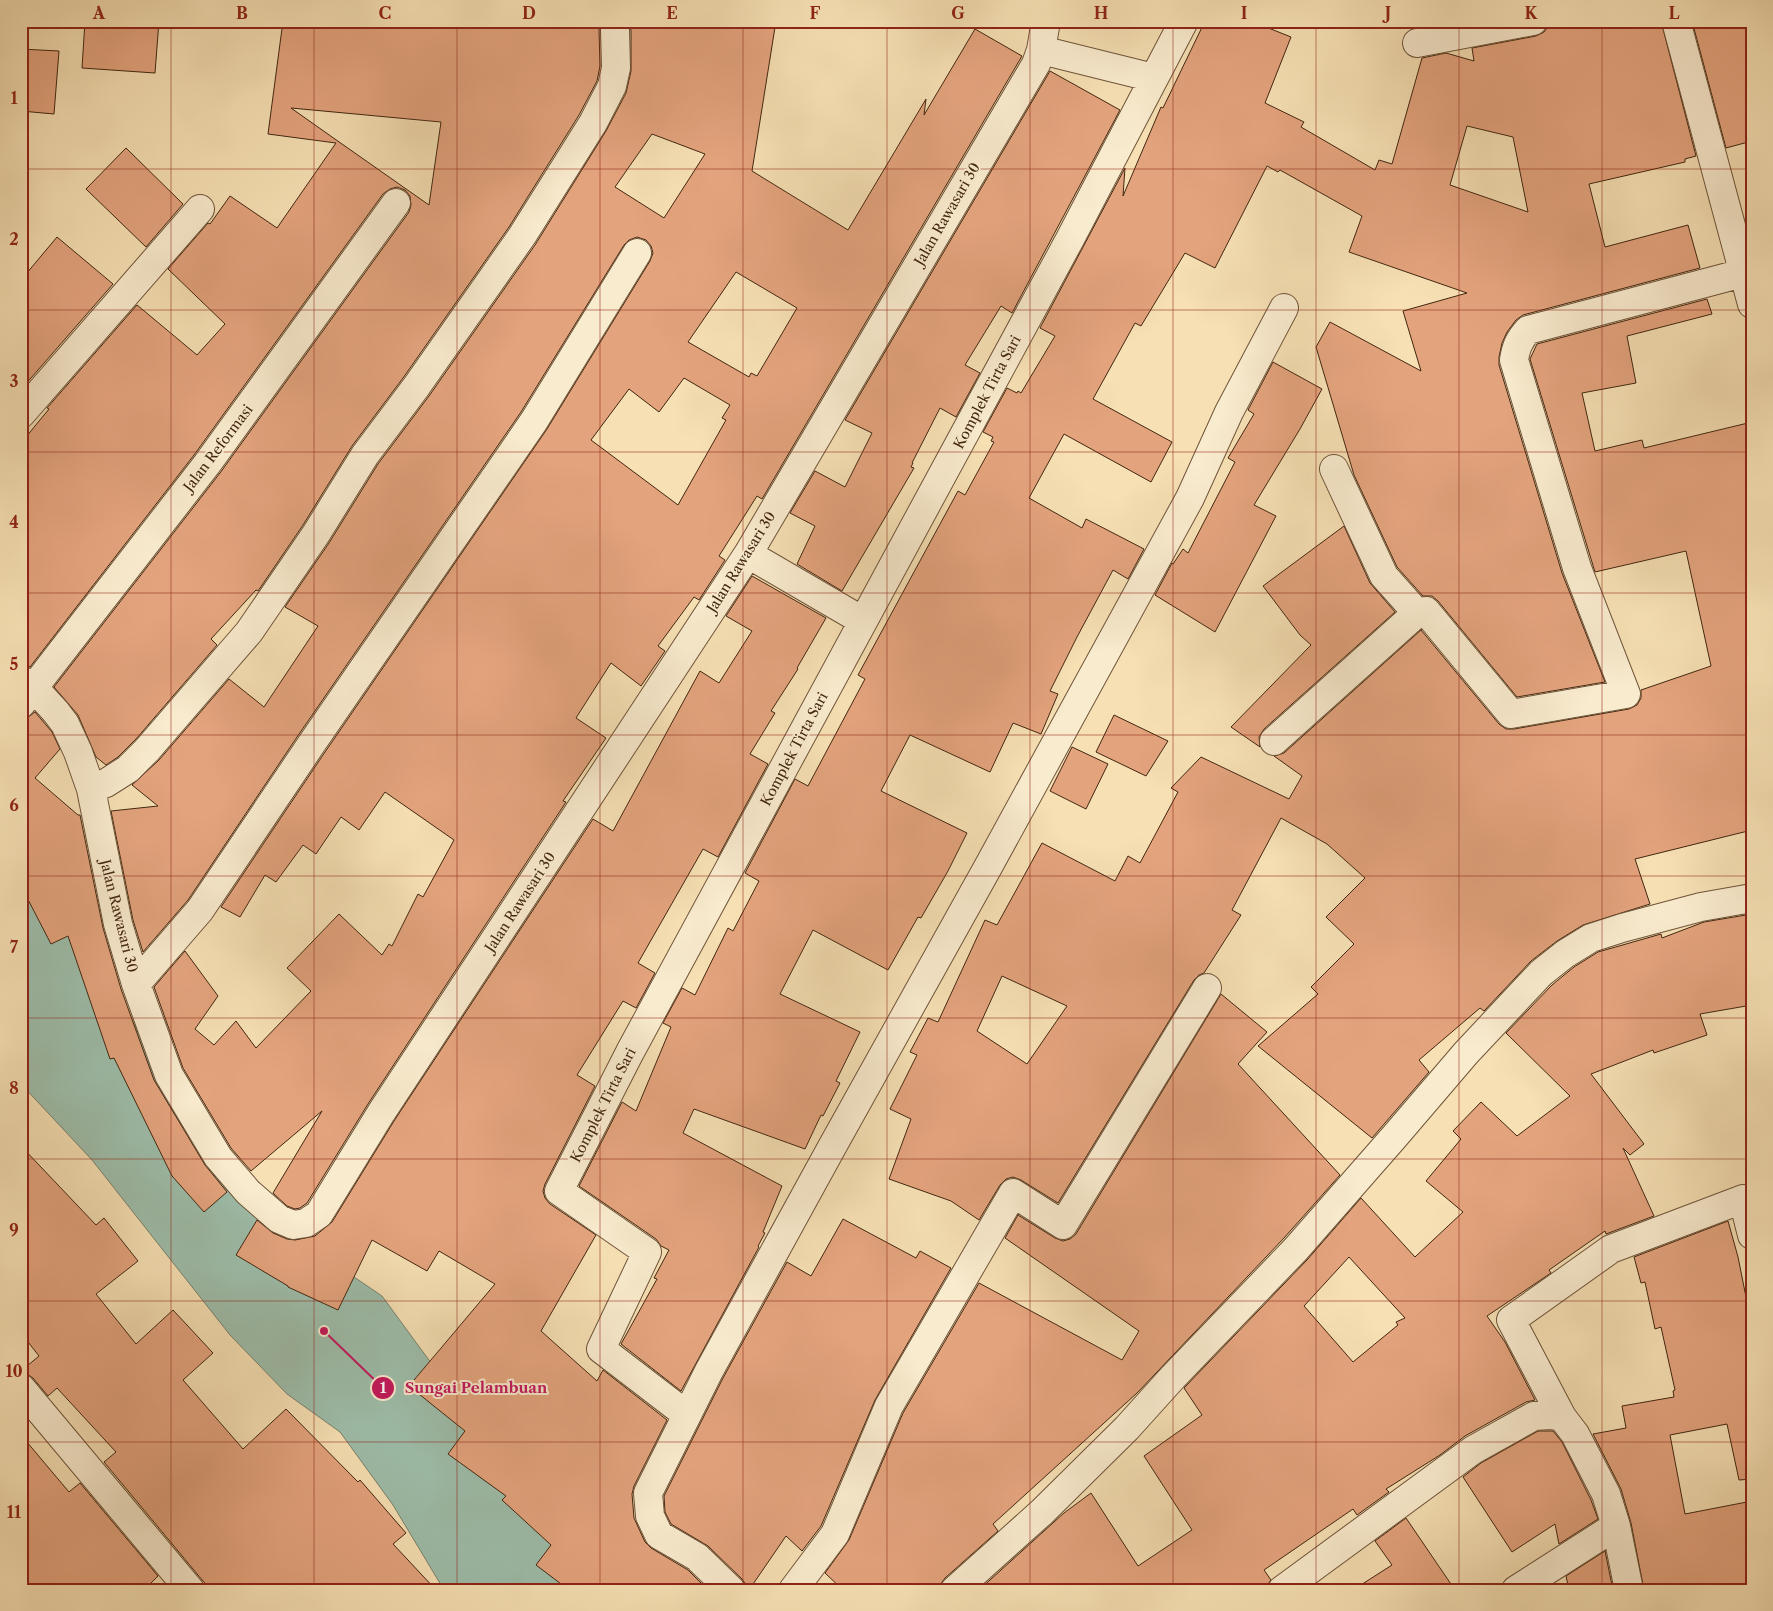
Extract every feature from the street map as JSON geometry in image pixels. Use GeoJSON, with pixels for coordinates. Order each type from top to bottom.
{"type":"FeatureCollection","features":[{"type":"Feature","properties":{"kind":"street","name":"Jalan Rawasari 30"},"geometry":{"type":"LineString","coordinates":[[26,691],[66,724],[76,745],[91,789],[118,924],[136,984],[169,1074],[218,1157],[248,1192],[279,1219],[293,1225],[306,1223],[319,1214],[381,1113],[748,554],[1031,72],[1040,50],[1046,21]]}},
{"type":"Feature","properties":{"kind":"street","name":"Komplek Tirta Sari"},"geometry":{"type":"LineString","coordinates":[[687,1415],[601,1349],[647,1252],[559,1192],[630,1052],[1070,239],[1184,21]]}},
{"type":"Feature","properties":{"kind":"street"},"geometry":{"type":"LineString","coordinates":[[1417,43],[1533,21]]}},
{"type":"Feature","properties":{"kind":"street"},"geometry":{"type":"LineString","coordinates":[[1676,21],[1752,304]]}},
{"type":"Feature","properties":{"kind":"street"},"geometry":{"type":"LineString","coordinates":[[91,789],[106,783],[128,770],[249,632],[316,534],[365,455],[416,387],[522,236],[593,123],[612,86],[616,68],[615,30]]}},
{"type":"Feature","properties":{"kind":"street"},"geometry":{"type":"LineString","coordinates":[[1040,50],[1154,78]]}},
{"type":"Feature","properties":{"kind":"street","name":"Jalan Reformasi"},"geometry":{"type":"LineString","coordinates":[[26,691],[207,464],[396,203]]}},
{"type":"Feature","properties":{"kind":"street"},"geometry":{"type":"LineString","coordinates":[[21,414],[200,209]]}},
{"type":"Feature","properties":{"kind":"street"},"geometry":{"type":"LineString","coordinates":[[136,984],[200,910],[310,746],[534,421],[637,253]]}},
{"type":"Feature","properties":{"kind":"street"},"geometry":{"type":"LineString","coordinates":[[1274,741],[1417,613],[1426,611],[1510,714],[1626,694],[1577,568],[1514,360],[1516,347],[1528,330],[1743,273]]}},
{"type":"Feature","properties":{"kind":"street"},"geometry":{"type":"LineString","coordinates":[[731,1590],[697,1556],[659,1535],[650,1516],[648,1493],[728,1336],[993,859],[1185,506],[1228,412],[1284,308]]}},
{"type":"Feature","properties":{"kind":"street"},"geometry":{"type":"LineString","coordinates":[[1334,469],[1384,576],[1417,613]]}},
{"type":"Feature","properties":{"kind":"street"},"geometry":{"type":"LineString","coordinates":[[748,554],[863,622]]}},
{"type":"Feature","properties":{"kind":"street"},"geometry":{"type":"LineString","coordinates":[[955,1590],[1042,1512],[1127,1428],[1173,1377],[1296,1249],[1466,1053],[1541,973],[1565,954],[1592,938],[1702,907],[1752,898]]}},
{"type":"Feature","properties":{"kind":"street"},"geometry":{"type":"LineString","coordinates":[[793,1590],[835,1534],[889,1406],[1013,1193],[1063,1224],[1207,988]]}},
{"type":"Feature","properties":{"kind":"street"},"geometry":{"type":"LineString","coordinates":[[1629,1590],[1616,1526],[1606,1494],[1575,1434],[1562,1417],[1511,1320],[1611,1249],[1743,1199],[1752,1235]]}},
{"type":"Feature","properties":{"kind":"street"},"geometry":{"type":"LineString","coordinates":[[21,1388],[190,1590]]}},
{"type":"Feature","properties":{"kind":"street"},"geometry":{"type":"LineString","coordinates":[[1282,1590],[1473,1450],[1534,1416],[1551,1414],[1562,1417]]}},
{"type":"Feature","properties":{"kind":"street"},"geometry":{"type":"LineString","coordinates":[[1516,1590],[1616,1526]]}},
{"type":"Feature","properties":{"kind":"shaded area"},"geometry":{"type":"Polygon","coordinates":[[[21,891],[85,919],[116,988],[193,1141],[273,1222],[382,1296],[478,1427],[610,1590],[444,1590],[393,1505],[340,1432],[287,1394],[230,1335],[92,1160],[21,1084],[21,891]]]}},
{"type":"Feature","properties":{"kind":"building"},"geometry":{"type":"Polygon","coordinates":[[[85,21],[159,21],[155,73],[82,68],[85,21]]]}},
{"type":"Feature","properties":{"kind":"building"},"geometry":{"type":"Polygon","coordinates":[[[283,21],[602,21],[599,30],[600,66],[597,81],[579,115],[509,227],[403,378],[352,446],[303,525],[258,591],[256,590],[211,639],[217,645],[136,739],[118,757],[106,765],[96,757],[78,715],[54,687],[220,473],[409,212],[411,205],[410,196],[405,190],[397,187],[383,194],[194,455],[30,667],[21,664],[21,443],[49,409],[47,408],[137,305],[197,355],[225,324],[168,269],[208,223],[210,224],[230,196],[277,228],[336,143],[268,134],[283,21]],[[291,108],[429,205],[441,122],[291,108]]]}},
{"type":"Feature","properties":{"kind":"building"},"geometry":{"type":"Polygon","coordinates":[[[628,21],[776,21],[752,171],[848,230],[926,99],[924,115],[975,29],[1022,56],[762,499],[757,496],[719,556],[725,560],[699,600],[694,597],[658,646],[665,651],[641,686],[611,663],[576,718],[606,738],[563,801],[566,802],[368,1104],[307,1203],[295,1209],[287,1206],[273,1193],[322,1111],[251,1171],[231,1148],[183,1068],[154,987],[185,951],[218,996],[195,1029],[214,1045],[236,1021],[256,1048],[311,991],[287,968],[339,914],[382,955],[389,944],[392,946],[418,894],[423,897],[454,840],[385,792],[359,830],[341,817],[316,854],[303,845],[276,882],[265,875],[240,917],[221,907],[547,429],[650,261],[653,253],[651,246],[646,240],[637,237],[629,240],[624,245],[521,412],[297,737],[188,900],[143,952],[133,920],[111,811],[158,806],[132,785],[159,760],[229,679],[264,707],[318,626],[285,607],[329,543],[378,464],[429,396],[535,245],[606,131],[626,93],[631,71],[631,30],[628,21]],[[652,134],[615,187],[664,218],[705,154],[652,134]],[[736,272],[688,342],[749,377],[751,373],[757,376],[797,308],[736,272]],[[684,378],[659,412],[629,389],[591,440],[678,505],[726,420],[722,418],[730,405],[684,378]]]}},
{"type":"Feature","properties":{"kind":"building"},"geometry":{"type":"Polygon","coordinates":[[[1205,21],[1251,21],[1291,37],[1265,103],[1304,122],[1301,127],[1375,170],[1379,160],[1392,164],[1422,58],[1446,53],[1474,61],[1472,48],[1536,36],[1544,32],[1548,27],[1548,21],[1661,21],[1696,156],[1685,159],[1685,162],[1589,184],[1605,247],[1688,225],[1700,268],[1523,315],[1516,320],[1507,332],[1499,357],[1499,365],[1562,573],[1605,682],[1517,697],[1438,601],[1432,596],[1423,596],[1397,567],[1354,475],[1316,347],[1330,322],[1421,371],[1403,311],[1467,293],[1349,252],[1362,216],[1280,170],[1278,172],[1267,166],[1215,268],[1185,253],[1141,326],[1135,323],[1093,399],[1172,442],[1151,482],[1064,434],[1029,498],[1082,528],[1086,519],[1144,549],[1128,579],[1113,570],[1050,691],[1058,694],[1041,734],[1013,723],[990,772],[910,735],[881,791],[967,833],[948,871],[921,918],[918,917],[888,970],[813,930],[780,994],[860,1032],[836,1081],[840,1083],[823,1116],[821,1115],[805,1149],[694,1109],[683,1133],[782,1186],[763,1232],[765,1233],[759,1247],[681,1391],[621,1344],[657,1279],[654,1278],[669,1250],[579,1186],[622,1102],[636,1111],[671,1027],[663,1023],[682,988],[695,995],[728,928],[733,931],[759,881],[745,873],[795,779],[808,786],[865,679],[858,675],[958,491],[965,495],[994,442],[991,441],[993,437],[983,432],[1007,388],[1021,393],[1055,336],[1040,328],[1125,168],[1123,196],[1161,107],[1163,108],[1205,21]],[[1467,126],[1450,185],[1528,212],[1513,137],[1467,126]]]}},
{"type":"Feature","properties":{"kind":"building"},"geometry":{"type":"Polygon","coordinates":[[[1692,21],[1752,21],[1752,141],[1726,148],[1692,21]]]}},
{"type":"Feature","properties":{"kind":"building"},"geometry":{"type":"Polygon","coordinates":[[[21,49],[59,51],[54,114],[21,111],[21,49]]]}},
{"type":"Feature","properties":{"kind":"building"},"geometry":{"type":"Polygon","coordinates":[[[1050,71],[1120,110],[1012,313],[1001,306],[965,365],[980,373],[956,417],[940,408],[912,463],[911,467],[914,468],[842,591],[797,564],[815,526],[790,513],[815,471],[845,487],[872,433],[845,420],[1050,71]]]}},
{"type":"Feature","properties":{"kind":"building"},"geometry":{"type":"Polygon","coordinates":[[[126,148],[183,204],[146,247],[86,189],[126,148]]]}},
{"type":"Feature","properties":{"kind":"building"},"geometry":{"type":"Polygon","coordinates":[[[57,237],[113,284],[24,386],[21,383],[21,280],[57,237]]]}},
{"type":"Feature","properties":{"kind":"building"},"geometry":{"type":"Polygon","coordinates":[[[1707,299],[1712,314],[1627,336],[1636,383],[1582,393],[1595,451],[1642,440],[1644,448],[1752,422],[1752,830],[1635,859],[1650,904],[1583,925],[1557,941],[1531,961],[1484,1011],[1480,1008],[1419,1060],[1429,1072],[1372,1138],[1258,1046],[1318,994],[1311,987],[1354,944],[1326,917],[1365,878],[1327,844],[1281,818],[1232,910],[1241,915],[1204,973],[1194,980],[1058,1203],[1013,1177],[1006,1179],[1000,1185],[979,1220],[951,1201],[889,1179],[911,1119],[890,1109],[917,1055],[910,1052],[928,1018],[938,1022],[985,920],[997,925],[1042,843],[1115,881],[1128,856],[1140,863],[1178,792],[1171,788],[1201,757],[1289,799],[1302,776],[1274,756],[1284,753],[1421,630],[1499,724],[1506,729],[1629,709],[1637,705],[1641,698],[1641,690],[1711,666],[1686,551],[1595,572],[1530,359],[1537,344],[1707,299]],[[1002,976],[977,1031],[1027,1064],[1067,1006],[1002,976]]]}},
{"type":"Feature","properties":{"kind":"building"},"geometry":{"type":"Polygon","coordinates":[[[1273,362],[1322,389],[1254,505],[1276,516],[1215,632],[1155,595],[1172,563],[1183,549],[1188,553],[1235,462],[1228,458],[1254,414],[1248,410],[1273,362]]]}},
{"type":"Feature","properties":{"kind":"building"},"geometry":{"type":"Polygon","coordinates":[[[1344,526],[1370,583],[1395,612],[1264,729],[1259,737],[1260,747],[1231,727],[1311,645],[1300,635],[1263,586],[1344,526]]]}},
{"type":"Feature","properties":{"kind":"building"},"geometry":{"type":"Polygon","coordinates":[[[752,576],[826,618],[798,669],[771,711],[775,713],[750,754],[768,764],[718,857],[703,849],[638,963],[655,973],[636,1008],[623,1001],[577,1075],[595,1086],[543,1191],[545,1198],[550,1204],[596,1235],[541,1331],[597,1381],[603,1370],[667,1420],[634,1486],[632,1494],[634,1518],[645,1542],[651,1548],[688,1570],[708,1590],[569,1590],[536,1565],[551,1545],[502,1500],[506,1496],[448,1454],[465,1431],[409,1386],[495,1284],[439,1251],[427,1271],[372,1240],[338,1310],[288,1287],[236,1255],[257,1220],[273,1233],[295,1240],[315,1236],[332,1222],[394,1121],[593,819],[613,831],[700,671],[719,683],[752,631],[726,616],[752,576]]]}},
{"type":"Feature","properties":{"kind":"building"},"geometry":{"type":"Polygon","coordinates":[[[35,712],[52,732],[60,749],[35,778],[80,815],[103,928],[121,989],[154,1080],[205,1165],[227,1192],[204,1212],[172,1176],[114,1058],[110,1059],[68,936],[51,944],[21,886],[21,720],[35,712]]]}},
{"type":"Feature","properties":{"kind":"building"},"geometry":{"type":"Polygon","coordinates":[[[1114,715],[1168,741],[1146,776],[1096,752],[1114,715]]]}},
{"type":"Feature","properties":{"kind":"building"},"geometry":{"type":"Polygon","coordinates":[[[1072,747],[1108,764],[1086,809],[1050,791],[1072,747]]]}},
{"type":"Feature","properties":{"kind":"building"},"geometry":{"type":"Polygon","coordinates":[[[1752,914],[1752,1005],[1700,1014],[1707,1035],[1654,1053],[1653,1050],[1591,1074],[1644,1144],[1630,1155],[1623,1148],[1654,1216],[1606,1234],[1605,1231],[1549,1270],[1551,1273],[1487,1316],[1505,1342],[1535,1400],[1526,1402],[1465,1436],[1440,1455],[1386,1489],[1389,1492],[1357,1515],[1353,1509],[1264,1570],[1271,1580],[1267,1590],[979,1590],[1064,1513],[1091,1493],[1138,1566],[1192,1530],[1144,1456],[1202,1415],[1184,1388],[1307,1260],[1361,1198],[1415,1257],[1463,1212],[1426,1181],[1461,1139],[1453,1131],[1481,1102],[1517,1136],[1570,1096],[1506,1033],[1552,985],[1574,967],[1598,952],[1661,934],[1662,938],[1704,922],[1752,914]],[[1349,1257],[1304,1306],[1353,1362],[1398,1325],[1396,1322],[1405,1318],[1349,1257]]]}},
{"type":"Feature","properties":{"kind":"building"},"geometry":{"type":"Polygon","coordinates":[[[1221,994],[1267,1032],[1238,1064],[1340,1175],[1284,1238],[1137,1393],[993,1524],[998,1531],[945,1578],[940,1585],[940,1590],[843,1590],[825,1573],[849,1540],[903,1413],[979,1283],[1122,1360],[1139,1331],[1005,1238],[1018,1215],[1063,1241],[1070,1239],[1076,1234],[1221,994]]]}},
{"type":"Feature","properties":{"kind":"building"},"geometry":{"type":"Polygon","coordinates":[[[21,1146],[96,1225],[104,1218],[138,1261],[96,1294],[136,1344],[173,1310],[213,1353],[183,1380],[243,1449],[286,1409],[358,1482],[360,1480],[406,1533],[393,1544],[436,1590],[211,1590],[104,1462],[116,1452],[57,1388],[48,1396],[33,1378],[21,1373],[39,1356],[21,1333],[21,1146]]]}},
{"type":"Feature","properties":{"kind":"building"},"geometry":{"type":"Polygon","coordinates":[[[843,1219],[916,1258],[920,1251],[951,1268],[875,1400],[821,1526],[802,1551],[786,1536],[749,1590],[746,1590],[746,1585],[742,1579],[708,1546],[671,1524],[665,1512],[664,1496],[723,1378],[787,1262],[811,1276],[843,1219]]]}},
{"type":"Feature","properties":{"kind":"building"},"geometry":{"type":"Polygon","coordinates":[[[1728,1221],[1738,1257],[1752,1327],[1752,1479],[1739,1480],[1727,1424],[1670,1435],[1685,1514],[1752,1501],[1752,1590],[1644,1590],[1631,1523],[1621,1489],[1593,1434],[1626,1428],[1622,1406],[1674,1397],[1673,1391],[1675,1390],[1661,1327],[1655,1329],[1645,1282],[1641,1283],[1634,1257],[1728,1221]]]}},
{"type":"Feature","properties":{"kind":"building"},"geometry":{"type":"Polygon","coordinates":[[[1538,1431],[1553,1431],[1562,1442],[1591,1500],[1598,1519],[1559,1544],[1555,1524],[1512,1552],[1463,1477],[1481,1463],[1538,1431]]]}},
{"type":"Feature","properties":{"kind":"building"},"geometry":{"type":"Polygon","coordinates":[[[21,1435],[69,1492],[80,1483],[158,1576],[144,1590],[21,1590],[21,1435]]]}},
{"type":"Feature","properties":{"kind":"building"},"geometry":{"type":"Polygon","coordinates":[[[1406,1518],[1455,1590],[1353,1590],[1392,1565],[1375,1541],[1406,1518]]]}},
{"type":"Feature","properties":{"kind":"building"},"geometry":{"type":"Polygon","coordinates":[[[1605,1551],[1613,1590],[1569,1590],[1566,1576],[1605,1551]]]}},
{"type":"Feature","properties":{"kind":"place","name":"Sungai Pelambuan"},"geometry":{"type":"Point","coordinates":[324,1331]}}]}
